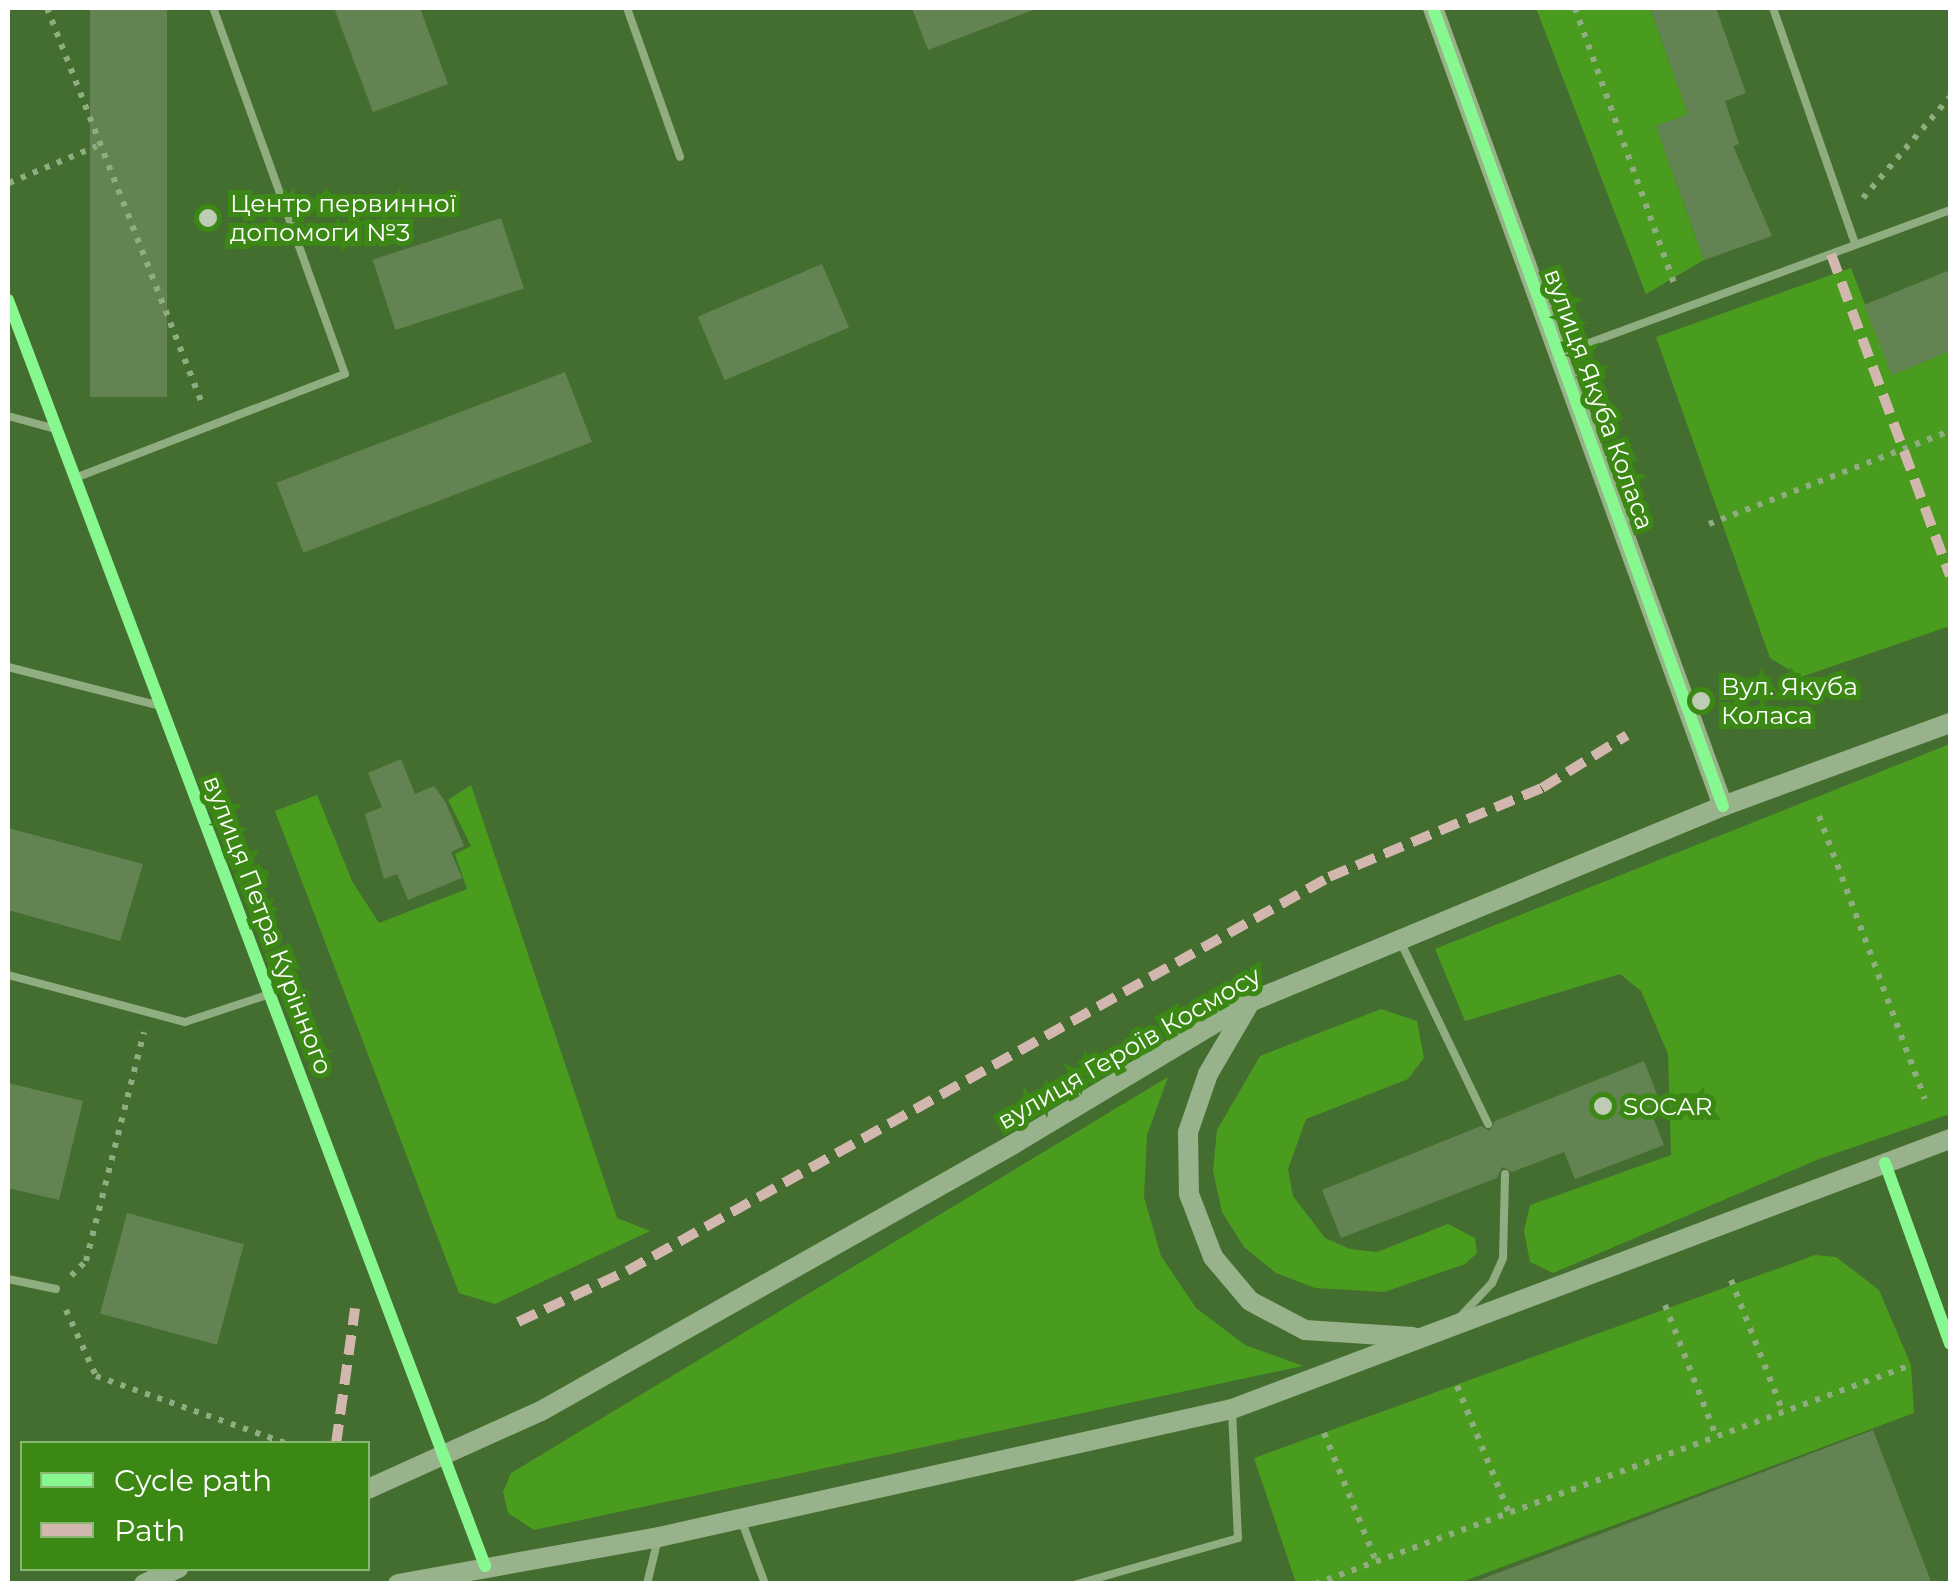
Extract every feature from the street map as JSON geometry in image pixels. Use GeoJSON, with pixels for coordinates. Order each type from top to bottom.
{"type":"FeatureCollection","features":[{"type":"Feature","properties":{"kind":"main road","name":"вулиця Якуба Коласа"},"geometry":{"type":"LineString","coordinates":[[1433,8],[1723,806]]}},
{"type":"Feature","properties":{"kind":"main road","name":"вулиця Героїв Космосу"},"geometry":{"type":"LineString","coordinates":[[370,1488],[444,1457],[693,1326],[1250,1002],[1723,806],[1950,723]]}},
{"type":"Feature","properties":{"kind":"main road"},"geometry":{"type":"LineString","coordinates":[[1250,1002],[1208,1074],[1188,1132],[1189,1194],[1212,1257],[1250,1301],[1305,1330],[1440,1334]]}},
{"type":"Feature","properties":{"kind":"main road"},"geometry":{"type":"LineString","coordinates":[[398,1584],[488,1575],[1232,1409],[1440,1334],[1950,1139]]}},
{"type":"Feature","properties":{"kind":"main road"},"geometry":{"type":"LineString","coordinates":[[144,1584],[172,1571]]}},
{"type":"Feature","properties":{"kind":"street","name":"вулиця Петра Курінного"},"geometry":{"type":"LineString","coordinates":[[8,300],[488,1575]]}},
{"type":"Feature","properties":{"kind":"street"},"geometry":{"type":"LineString","coordinates":[[1884,1163],[1950,1344]]}},
{"type":"Feature","properties":{"kind":"lane"},"geometry":{"type":"LineString","coordinates":[[75,478],[345,374],[213,8]]}},
{"type":"Feature","properties":{"kind":"lane"},"geometry":{"type":"LineString","coordinates":[[626,8],[680,157]]}},
{"type":"Feature","properties":{"kind":"lane"},"geometry":{"type":"LineString","coordinates":[[1773,8],[1855,244]]}},
{"type":"Feature","properties":{"kind":"lane"},"geometry":{"type":"LineString","coordinates":[[1559,354],[1950,210]]}},
{"type":"Feature","properties":{"kind":"lane"},"geometry":{"type":"LineString","coordinates":[[8,416],[56,429]]}},
{"type":"Feature","properties":{"kind":"lane"},"geometry":{"type":"LineString","coordinates":[[8,667],[161,706]]}},
{"type":"Feature","properties":{"kind":"lane"},"geometry":{"type":"LineString","coordinates":[[1400,940],[1488,1124]]}},
{"type":"Feature","properties":{"kind":"lane"},"geometry":{"type":"LineString","coordinates":[[8,974],[148,1017],[186,1022],[270,994]]}},
{"type":"Feature","properties":{"kind":"lane"},"geometry":{"type":"LineString","coordinates":[[1440,1334],[1492,1283],[1503,1258],[1506,1174]]}},
{"type":"Feature","properties":{"kind":"lane"},"geometry":{"type":"LineString","coordinates":[[8,1279],[56,1290]]}},
{"type":"Feature","properties":{"kind":"lane"},"geometry":{"type":"LineString","coordinates":[[1078,1584],[1238,1538],[1232,1409]]}},
{"type":"Feature","properties":{"kind":"lane"},"geometry":{"type":"LineString","coordinates":[[740,1518],[765,1584]]}},
{"type":"Feature","properties":{"kind":"lane"},"geometry":{"type":"LineString","coordinates":[[648,1584],[659,1536]]}},
{"type":"Feature","properties":{"kind":"path"},"geometry":{"type":"LineString","coordinates":[[48,8],[97,146],[211,425]]}},
{"type":"Feature","properties":{"kind":"path"},"geometry":{"type":"LineString","coordinates":[[1575,8],[1684,308]]}},
{"type":"Feature","properties":{"kind":"path"},"geometry":{"type":"LineString","coordinates":[[1846,217],[1950,97]]}},
{"type":"Feature","properties":{"kind":"path"},"geometry":{"type":"LineString","coordinates":[[10,183],[97,146]]}},
{"type":"Feature","properties":{"kind":"path"},"geometry":{"type":"LineString","coordinates":[[1709,524],[1950,431]]}},
{"type":"Feature","properties":{"kind":"path"},"geometry":{"type":"LineString","coordinates":[[1819,816],[1925,1099]]}},
{"type":"Feature","properties":{"kind":"path"},"geometry":{"type":"LineString","coordinates":[[148,1017],[86,1261],[56,1290],[96,1376],[280,1441]]}},
{"type":"Feature","properties":{"kind":"path"},"geometry":{"type":"LineString","coordinates":[[1731,1280],[1783,1412]]}},
{"type":"Feature","properties":{"kind":"path"},"geometry":{"type":"LineString","coordinates":[[1665,1305],[1716,1436]]}},
{"type":"Feature","properties":{"kind":"path"},"geometry":{"type":"LineString","coordinates":[[1315,1584],[1911,1365]]}},
{"type":"Feature","properties":{"kind":"path"},"geometry":{"type":"LineString","coordinates":[[1457,1386],[1509,1512]]}},
{"type":"Feature","properties":{"kind":"path"},"geometry":{"type":"LineString","coordinates":[[1324,1433],[1376,1561]]}},
{"type":"Feature","properties":{"kind":"green space"},"geometry":{"type":"Polygon","coordinates":[[[1536,8],[1650,8],[1688,114],[1656,126],[1704,260],[1646,294],[1536,8]]]}},
{"type":"Feature","properties":{"kind":"green space"},"geometry":{"type":"Polygon","coordinates":[[[1851,268],[1892,375],[1950,351],[1950,626],[1801,677],[1770,658],[1656,337],[1851,268]]]}},
{"type":"Feature","properties":{"kind":"green space"},"geometry":{"type":"Polygon","coordinates":[[[1950,744],[1950,1114],[1819,1159],[1553,1273],[1530,1262],[1524,1231],[1530,1205],[1671,1155],[1668,1054],[1641,991],[1620,974],[1465,1021],[1435,949],[1950,744]]]}},
{"type":"Feature","properties":{"kind":"green space"},"geometry":{"type":"Polygon","coordinates":[[[471,785],[617,1218],[650,1231],[495,1304],[459,1293],[275,811],[317,795],[352,881],[379,923],[467,889],[455,854],[471,846],[448,800],[471,785]]]}},
{"type":"Feature","properties":{"kind":"green space"},"geometry":{"type":"Polygon","coordinates":[[[1381,1009],[1417,1021],[1424,1058],[1408,1079],[1306,1119],[1288,1169],[1293,1196],[1325,1238],[1350,1249],[1377,1252],[1448,1224],[1475,1238],[1477,1253],[1465,1264],[1384,1292],[1315,1288],[1276,1273],[1244,1247],[1222,1212],[1213,1171],[1217,1130],[1260,1056],[1381,1009]]]}},
{"type":"Feature","properties":{"kind":"green space"},"geometry":{"type":"Polygon","coordinates":[[[1168,1077],[1147,1135],[1144,1197],[1161,1256],[1196,1308],[1245,1345],[1303,1366],[534,1530],[508,1513],[503,1492],[511,1473],[1168,1077]]]}},
{"type":"Feature","properties":{"kind":"green space"},"geometry":{"type":"Polygon","coordinates":[[[1815,1255],[1836,1257],[1879,1290],[1911,1365],[1914,1413],[1459,1583],[1296,1583],[1254,1458],[1815,1255]]]}},
{"type":"Feature","properties":{"kind":"building"},"geometry":{"type":"Polygon","coordinates":[[[90,8],[167,8],[167,397],[90,397],[90,8]]]}},
{"type":"Feature","properties":{"kind":"building"},"geometry":{"type":"Polygon","coordinates":[[[334,8],[420,8],[448,84],[373,112],[334,8]]]}},
{"type":"Feature","properties":{"kind":"building"},"geometry":{"type":"Polygon","coordinates":[[[912,8],[1032,8],[1033,10],[928,50],[912,8]]]}},
{"type":"Feature","properties":{"kind":"building"},"geometry":{"type":"Polygon","coordinates":[[[1650,8],[1716,8],[1746,93],[1725,101],[1739,144],[1733,146],[1772,236],[1704,260],[1656,126],[1688,114],[1650,8]]]}},
{"type":"Feature","properties":{"kind":"building"},"geometry":{"type":"Polygon","coordinates":[[[501,218],[524,288],[395,330],[373,260],[501,218]]]}},
{"type":"Feature","properties":{"kind":"building"},"geometry":{"type":"Polygon","coordinates":[[[822,264],[849,328],[725,380],[698,317],[822,264]]]}},
{"type":"Feature","properties":{"kind":"building"},"geometry":{"type":"Polygon","coordinates":[[[1950,270],[1950,351],[1892,375],[1864,305],[1950,270]]]}},
{"type":"Feature","properties":{"kind":"building"},"geometry":{"type":"Polygon","coordinates":[[[565,372],[592,442],[303,553],[277,483],[565,372]]]}},
{"type":"Feature","properties":{"kind":"building"},"geometry":{"type":"Polygon","coordinates":[[[401,759],[415,794],[434,786],[446,803],[464,846],[451,852],[462,878],[408,900],[397,874],[384,879],[365,814],[382,807],[368,773],[401,759]]]}},
{"type":"Feature","properties":{"kind":"building"},"geometry":{"type":"Polygon","coordinates":[[[8,828],[143,864],[120,941],[8,910],[8,828]]]}},
{"type":"Feature","properties":{"kind":"building"},"geometry":{"type":"Polygon","coordinates":[[[1644,1061],[1663,1110],[1653,1117],[1664,1145],[1575,1179],[1564,1152],[1512,1172],[1502,1167],[1497,1178],[1341,1238],[1322,1190],[1481,1126],[1490,1131],[1495,1121],[1644,1061]]]}},
{"type":"Feature","properties":{"kind":"building"},"geometry":{"type":"Polygon","coordinates":[[[8,1083],[83,1101],[59,1200],[8,1188],[8,1083]]]}},
{"type":"Feature","properties":{"kind":"building"},"geometry":{"type":"Polygon","coordinates":[[[127,1213],[244,1244],[217,1345],[100,1313],[127,1213]]]}},
{"type":"Feature","properties":{"kind":"building"},"geometry":{"type":"Polygon","coordinates":[[[1873,1430],[1932,1584],[1478,1584],[1477,1581],[1873,1430]]]}},
{"type":"Feature","properties":{"kind":"marked path"},"geometry":{"type":"LineString","coordinates":[[1831,254],[1950,576]]}},
{"type":"Feature","properties":{"kind":"marked path"},"geometry":{"type":"LineString","coordinates":[[518,1322],[627,1271],[1329,877],[1542,788],[1627,735]]}},
{"type":"Feature","properties":{"kind":"marked path"},"geometry":{"type":"LineString","coordinates":[[336,1441],[355,1308]]}},
{"type":"Feature","properties":{"kind":"cycle path"},"geometry":{"type":"LineString","coordinates":[[1433,8],[1723,806]]}},
{"type":"Feature","properties":{"kind":"cycle path"},"geometry":{"type":"LineString","coordinates":[[8,300],[485,1566]]}},
{"type":"Feature","properties":{"kind":"cycle path"},"geometry":{"type":"LineString","coordinates":[[1885,1163],[1950,1344]]}},
{"type":"Feature","properties":{"kind":"place","name":"Центр первинної допомоги №3"},"geometry":{"type":"Point","coordinates":[208,218]}},
{"type":"Feature","properties":{"kind":"place","name":"Вул. Якуба Коласа"},"geometry":{"type":"Point","coordinates":[1701,701]}},
{"type":"Feature","properties":{"kind":"place","name":"SOCAR"},"geometry":{"type":"Point","coordinates":[1603,1106]}}]}
